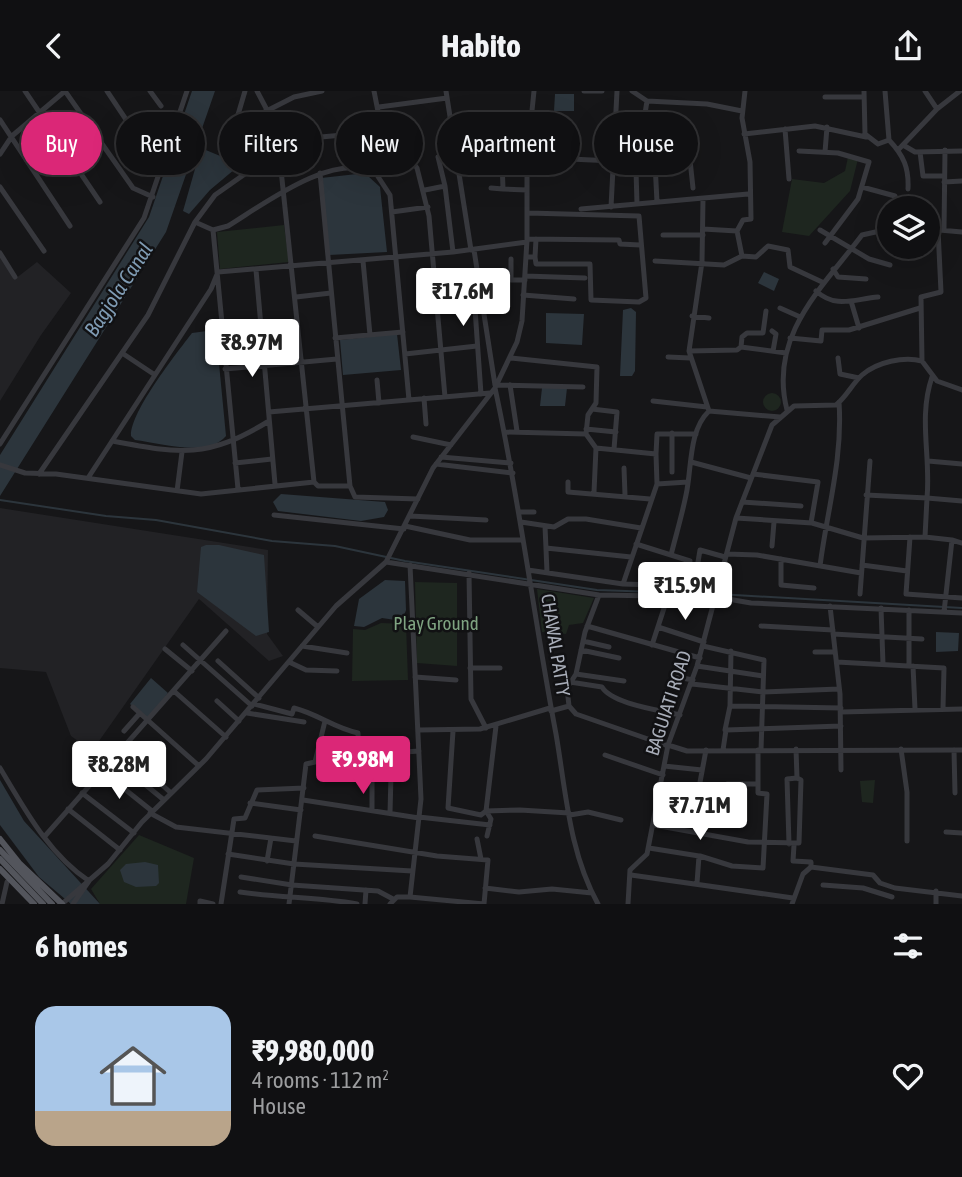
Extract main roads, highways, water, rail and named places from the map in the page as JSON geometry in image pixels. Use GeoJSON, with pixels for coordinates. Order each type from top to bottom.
{"type":"FeatureCollection","features":[{"type":"Feature","properties":{"kind":"main road"},"geometry":{"type":"LineString","coordinates":[[0,839],[20,864],[62,904]]}},
{"type":"Feature","properties":{"kind":"main road"},"geometry":{"type":"LineString","coordinates":[[0,850],[52,904]]}},
{"type":"Feature","properties":{"kind":"main road"},"geometry":{"type":"LineString","coordinates":[[0,859],[43,904]]}},
{"type":"Feature","properties":{"kind":"main road"},"geometry":{"type":"LineString","coordinates":[[0,869],[34,904]]}},
{"type":"Feature","properties":{"kind":"water"},"geometry":{"type":"Polygon","coordinates":[[[192,91],[215,91],[205,120],[205,112],[185,112],[192,91]]]}},
{"type":"Feature","properties":{"kind":"water"},"geometry":{"type":"Polygon","coordinates":[[[555,94],[574,94],[574,111],[554,111],[555,94]]]}},
{"type":"Feature","properties":{"kind":"water"},"geometry":{"type":"Polygon","coordinates":[[[205,150],[219,156],[219,175],[228,175],[189,214],[183,211],[193,175],[205,175],[205,150]]]}},
{"type":"Feature","properties":{"kind":"water","name":"Bagjola Canal"},"geometry":{"type":"Polygon","coordinates":[[[163,175],[186,175],[166,232],[0,496],[0,455],[149,217],[163,175]]]}},
{"type":"Feature","properties":{"kind":"water"},"geometry":{"type":"Polygon","coordinates":[[[362,175],[368,176],[380,187],[387,252],[329,255],[321,178],[362,175]]]}},
{"type":"Feature","properties":{"kind":"water"},"geometry":{"type":"Polygon","coordinates":[[[764,272],[779,279],[774,291],[758,283],[764,272]]]}},
{"type":"Feature","properties":{"kind":"water"},"geometry":{"type":"Polygon","coordinates":[[[631,308],[636,312],[635,371],[632,376],[620,376],[623,310],[631,308]]]}},
{"type":"Feature","properties":{"kind":"water"},"geometry":{"type":"Polygon","coordinates":[[[546,313],[584,314],[582,345],[546,343],[546,313]]]}},
{"type":"Feature","properties":{"kind":"water"},"geometry":{"type":"Polygon","coordinates":[[[207,331],[214,335],[217,343],[226,436],[218,443],[196,448],[135,440],[131,436],[133,426],[155,383],[192,333],[207,331]]]}},
{"type":"Feature","properties":{"kind":"water"},"geometry":{"type":"Polygon","coordinates":[[[397,334],[401,370],[343,375],[340,340],[397,334]]]}},
{"type":"Feature","properties":{"kind":"water"},"geometry":{"type":"Polygon","coordinates":[[[542,388],[567,388],[565,406],[540,406],[542,388]]]}},
{"type":"Feature","properties":{"kind":"water"},"geometry":{"type":"Polygon","coordinates":[[[281,494],[385,502],[388,510],[384,517],[361,521],[278,511],[273,502],[281,494]]]}},
{"type":"Feature","properties":{"kind":"water"},"geometry":{"type":"Polygon","coordinates":[[[219,545],[264,555],[269,632],[256,636],[197,592],[201,547],[219,545]]]}},
{"type":"Feature","properties":{"kind":"water"},"geometry":{"type":"Polygon","coordinates":[[[385,580],[405,581],[406,610],[402,621],[382,618],[364,627],[354,626],[359,599],[385,580]]]}},
{"type":"Feature","properties":{"kind":"water"},"geometry":{"type":"Polygon","coordinates":[[[936,632],[959,633],[958,651],[936,652],[936,632]]]}},
{"type":"Feature","properties":{"kind":"water"},"geometry":{"type":"Polygon","coordinates":[[[151,678],[168,693],[148,720],[130,704],[151,678]]]}},
{"type":"Feature","properties":{"kind":"water"},"geometry":{"type":"Polygon","coordinates":[[[0,780],[24,821],[100,904],[71,904],[39,877],[0,825],[0,780]]]}},
{"type":"Feature","properties":{"kind":"water"},"geometry":{"type":"Polygon","coordinates":[[[145,862],[158,865],[159,883],[156,886],[136,887],[124,882],[120,870],[126,864],[145,862]]]}},
{"type":"Feature","properties":{"kind":"waterway"},"geometry":{"type":"LineString","coordinates":[[0,500],[106,516],[156,520],[272,541],[335,546],[405,561],[597,590],[713,594]]}},
{"type":"Feature","properties":{"kind":"waterway"},"geometry":{"type":"LineString","coordinates":[[718,594],[962,608]]}},
{"type":"Feature","properties":{"kind":"park label","name":"Play Ground"},"geometry":{"type":"Point","coordinates":[436,623]}}]}
